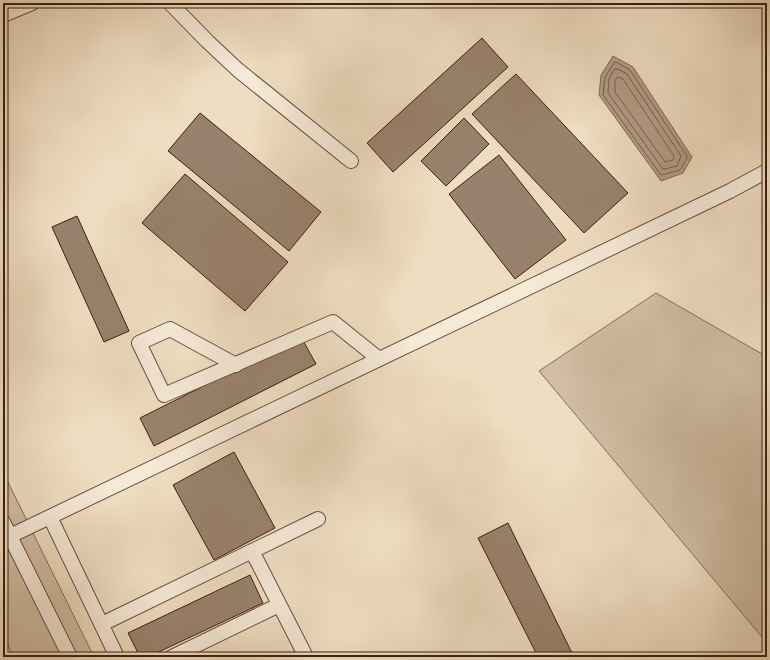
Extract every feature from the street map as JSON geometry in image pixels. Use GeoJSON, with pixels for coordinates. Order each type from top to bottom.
{"type":"FeatureCollection","features":[{"type":"Feature","properties":{"kind":"street"},"geometry":{"type":"LineString","coordinates":[[3,16],[32,3]]}},
{"type":"Feature","properties":{"kind":"street"},"geometry":{"type":"LineString","coordinates":[[170,3],[238,70],[352,161]]}},
{"type":"Feature","properties":{"kind":"street"},"geometry":{"type":"LineString","coordinates":[[10,536],[730,191],[767,171]]}},
{"type":"Feature","properties":{"kind":"street"},"geometry":{"type":"LineString","coordinates":[[236,365],[170,329],[139,343],[164,395],[236,365],[333,322],[379,359]]}},
{"type":"Feature","properties":{"kind":"street"},"geometry":{"type":"LineString","coordinates":[[50,517],[117,657]]}},
{"type":"Feature","properties":{"kind":"street"},"geometry":{"type":"LineString","coordinates":[[102,624],[318,519]]}},
{"type":"Feature","properties":{"kind":"street"},"geometry":{"type":"LineString","coordinates":[[3,522],[70,657]]}},
{"type":"Feature","properties":{"kind":"street"},"geometry":{"type":"LineString","coordinates":[[252,551],[306,657]]}},
{"type":"Feature","properties":{"kind":"street"},"geometry":{"type":"LineString","coordinates":[[172,657],[279,605]]}},
{"type":"Feature","properties":{"kind":"shaded area"},"geometry":{"type":"Polygon","coordinates":[[[656,293],[762,354],[767,350],[767,643],[539,371],[656,293]]]}},
{"type":"Feature","properties":{"kind":"shaded area"},"geometry":{"type":"Polygon","coordinates":[[[3,472],[94,657],[14,657],[3,635],[3,472]]]}},
{"type":"Feature","properties":{"kind":"water"},"geometry":{"type":"Polygon","coordinates":[[[613,56],[633,67],[692,157],[683,173],[661,181],[599,95],[601,75],[613,56]]]}},
{"type":"Feature","properties":{"kind":"building"},"geometry":{"type":"Polygon","coordinates":[[[482,38],[508,67],[393,172],[367,143],[482,38]]]}},
{"type":"Feature","properties":{"kind":"building"},"geometry":{"type":"Polygon","coordinates":[[[516,74],[628,193],[584,233],[472,114],[516,74]]]}},
{"type":"Feature","properties":{"kind":"building"},"geometry":{"type":"Polygon","coordinates":[[[200,113],[321,212],[289,251],[168,151],[200,113]]]}},
{"type":"Feature","properties":{"kind":"building"},"geometry":{"type":"Polygon","coordinates":[[[464,118],[489,144],[446,186],[421,161],[464,118]]]}},
{"type":"Feature","properties":{"kind":"building"},"geometry":{"type":"Polygon","coordinates":[[[499,155],[566,240],[515,279],[449,194],[499,155]]]}},
{"type":"Feature","properties":{"kind":"building"},"geometry":{"type":"Polygon","coordinates":[[[185,174],[288,262],[245,311],[142,223],[185,174]]]}},
{"type":"Feature","properties":{"kind":"building"},"geometry":{"type":"Polygon","coordinates":[[[77,216],[129,331],[104,342],[52,227],[77,216]]]}},
{"type":"Feature","properties":{"kind":"building"},"geometry":{"type":"Polygon","coordinates":[[[301,337],[316,364],[154,446],[140,418],[301,337]]]}},
{"type":"Feature","properties":{"kind":"building"},"geometry":{"type":"Polygon","coordinates":[[[234,452],[275,528],[214,560],[173,485],[234,452]]]}},
{"type":"Feature","properties":{"kind":"building"},"geometry":{"type":"Polygon","coordinates":[[[508,523],[574,657],[538,657],[478,538],[508,523]]]}},
{"type":"Feature","properties":{"kind":"building"},"geometry":{"type":"Polygon","coordinates":[[[250,575],[263,603],[148,657],[140,657],[128,633],[250,575]]]}}]}
